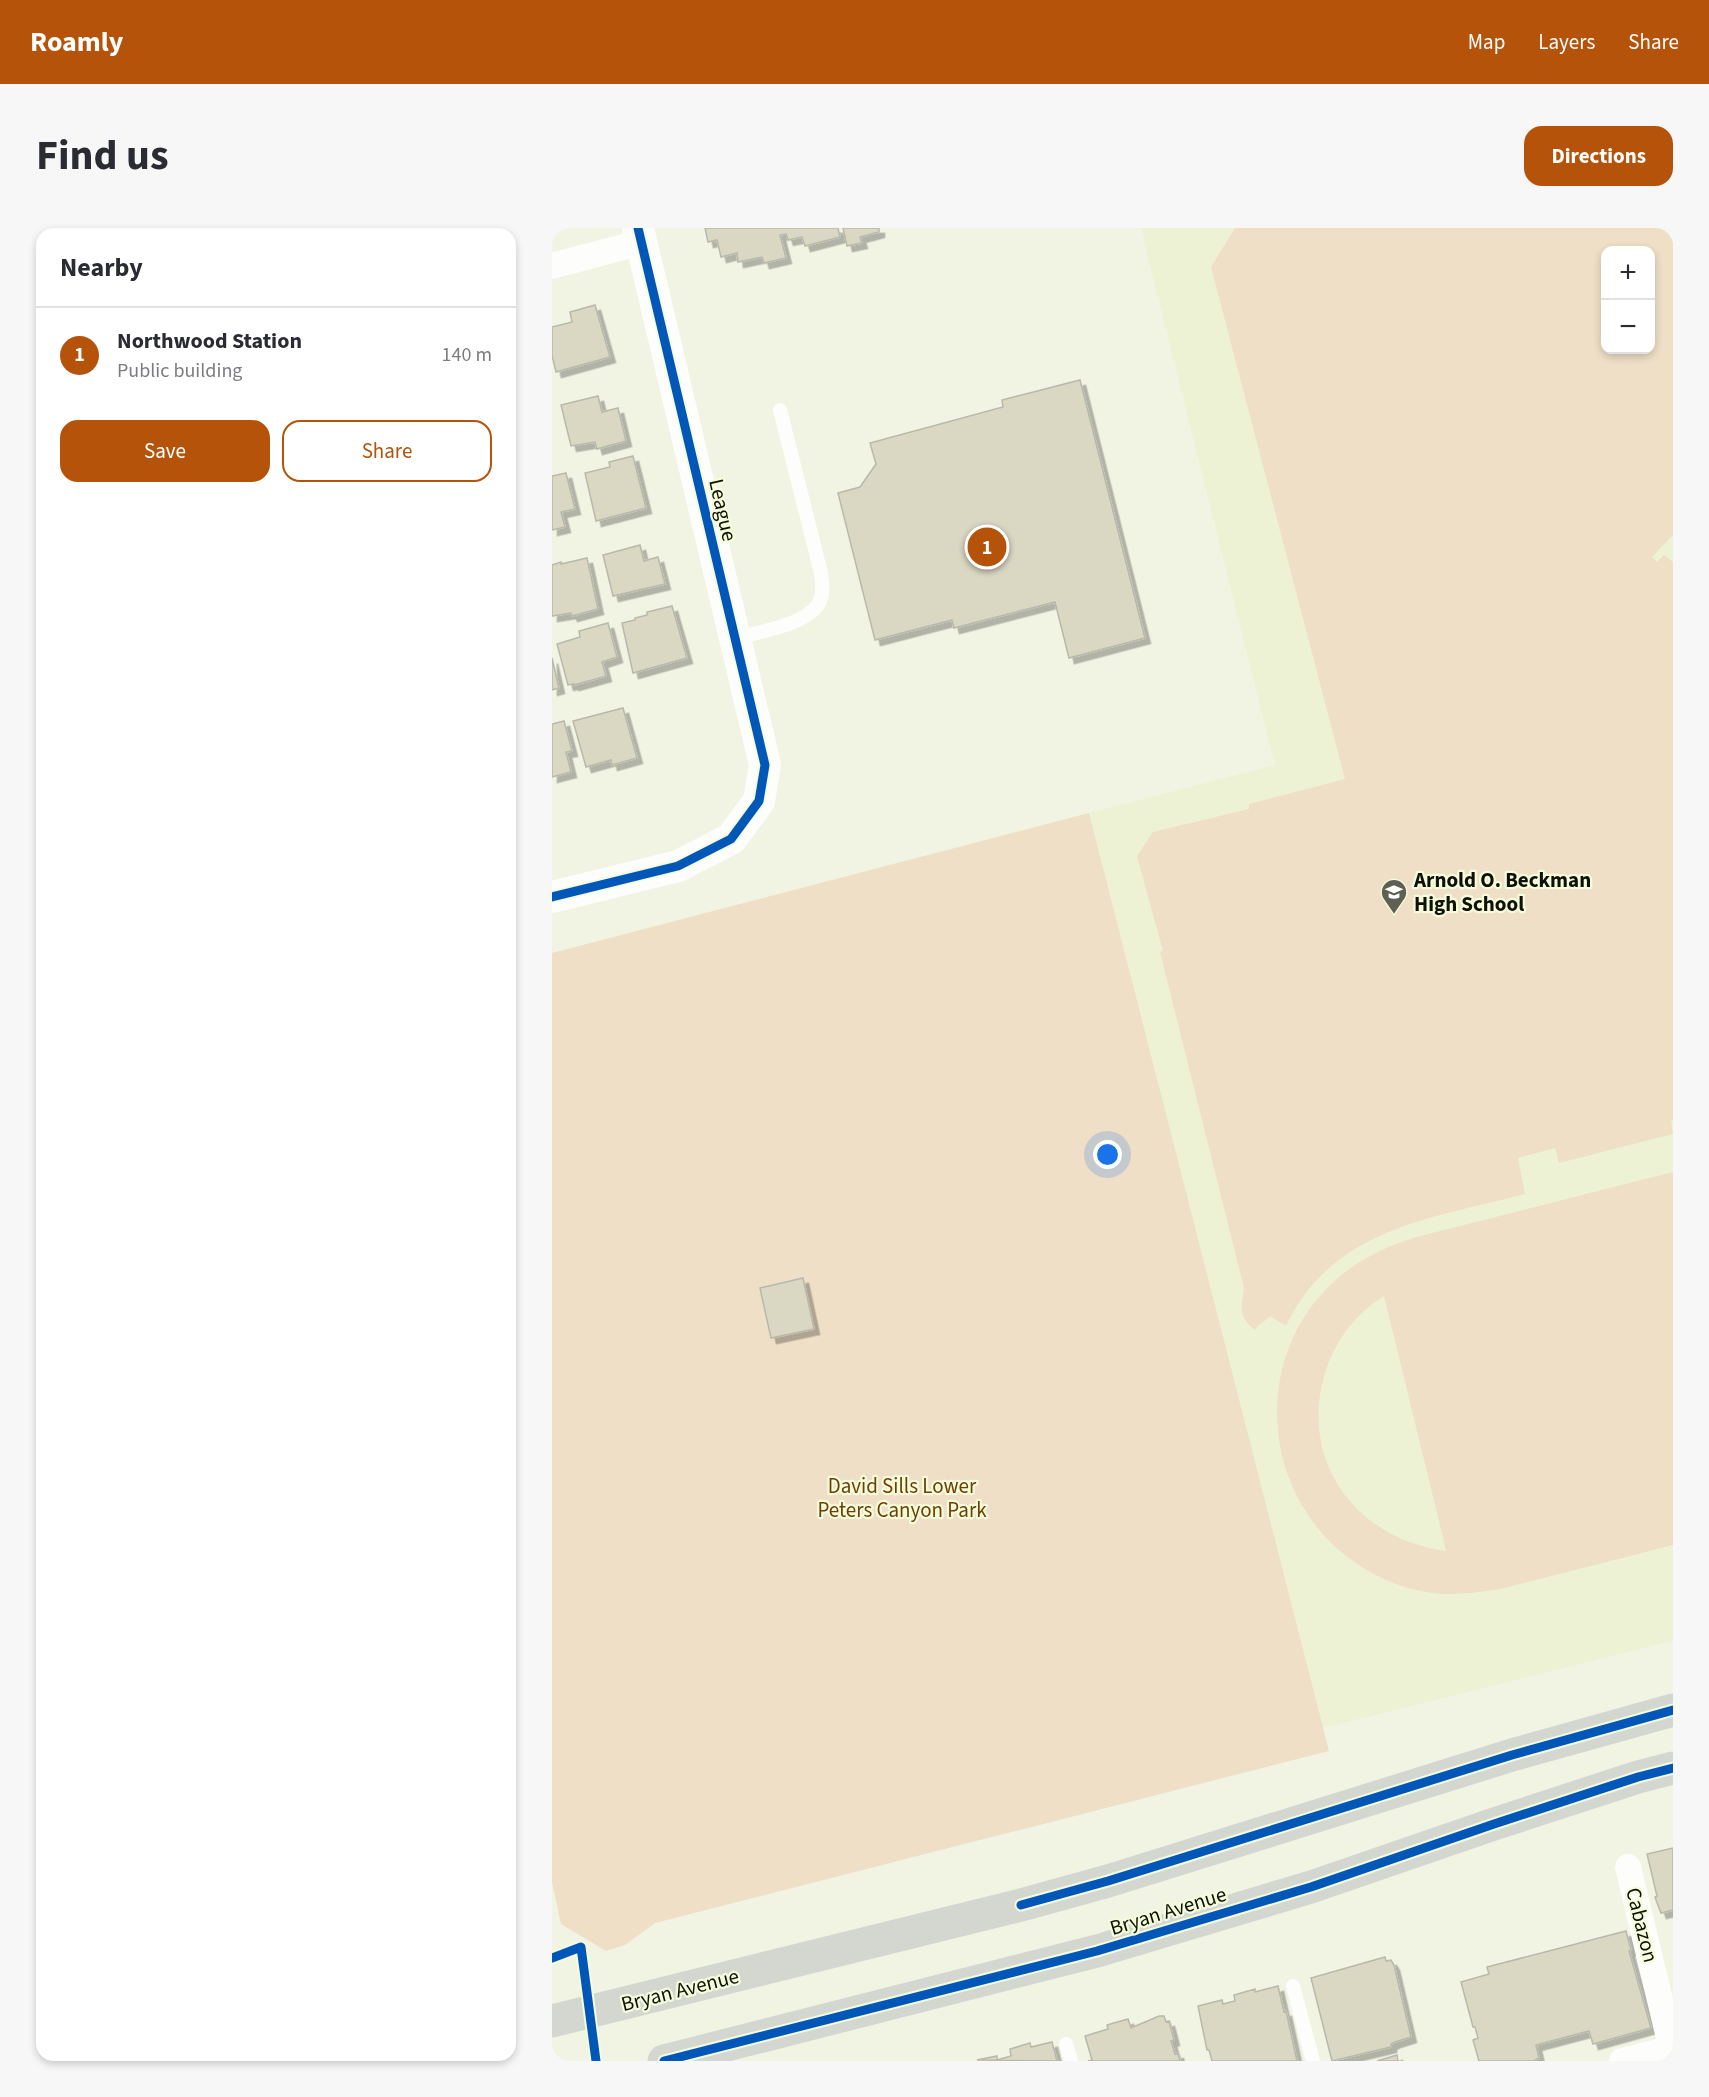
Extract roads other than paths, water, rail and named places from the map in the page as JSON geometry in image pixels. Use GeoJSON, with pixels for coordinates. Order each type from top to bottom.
{"type":"FeatureCollection","features":[{"type":"Feature","properties":{"kind":"main road","name":"Bryan Avenue"},"geometry":{"type":"LineString","coordinates":[[552,2021],[1032,1902],[1108,1881],[1512,1755],[1673,1710]]}},
{"type":"Feature","properties":{"kind":"main road","name":"Bryan Avenue"},"geometry":{"type":"LineString","coordinates":[[664,2061],[1097,1951],[1311,1887],[1516,1817],[1638,1777],[1673,1768]]}},
{"type":"Feature","properties":{"kind":"street"},"geometry":{"type":"LineString","coordinates":[[552,266],[640,235]]}},
{"type":"Feature","properties":{"kind":"street","name":"League"},"geometry":{"type":"LineString","coordinates":[[552,897],[678,866],[731,839],[759,801],[765,765],[640,235]]}},
{"type":"Feature","properties":{"kind":"street","name":"Cabazon"},"geometry":{"type":"LineString","coordinates":[[1628,1867],[1672,2050]]}},
{"type":"Feature","properties":{"kind":"street"},"geometry":{"type":"LineString","coordinates":[[1622,2061],[1672,2050]]}},
{"type":"Feature","properties":{"kind":"lane"},"geometry":{"type":"LineString","coordinates":[[735,638],[806,618],[820,602],[823,589],[780,410]]}},
{"type":"Feature","properties":{"kind":"lane"},"geometry":{"type":"LineString","coordinates":[[1293,1986],[1313,2061]]}},
{"type":"Feature","properties":{"kind":"lane"},"geometry":{"type":"LineString","coordinates":[[1066,2044],[1071,2061]]}},
{"type":"Feature","properties":{"kind":"place","name":"Northwood Station"},"geometry":{"type":"Point","coordinates":[987,547]}},
{"type":"Feature","properties":{"kind":"place","name":"Arnold O. Beckman High School"},"geometry":{"type":"Point","coordinates":[1394,915]}},
{"type":"Feature","properties":{"kind":"park label","name":"David Sills Lower Peters Canyon Park"},"geometry":{"type":"Point","coordinates":[902,1498]}}]}
